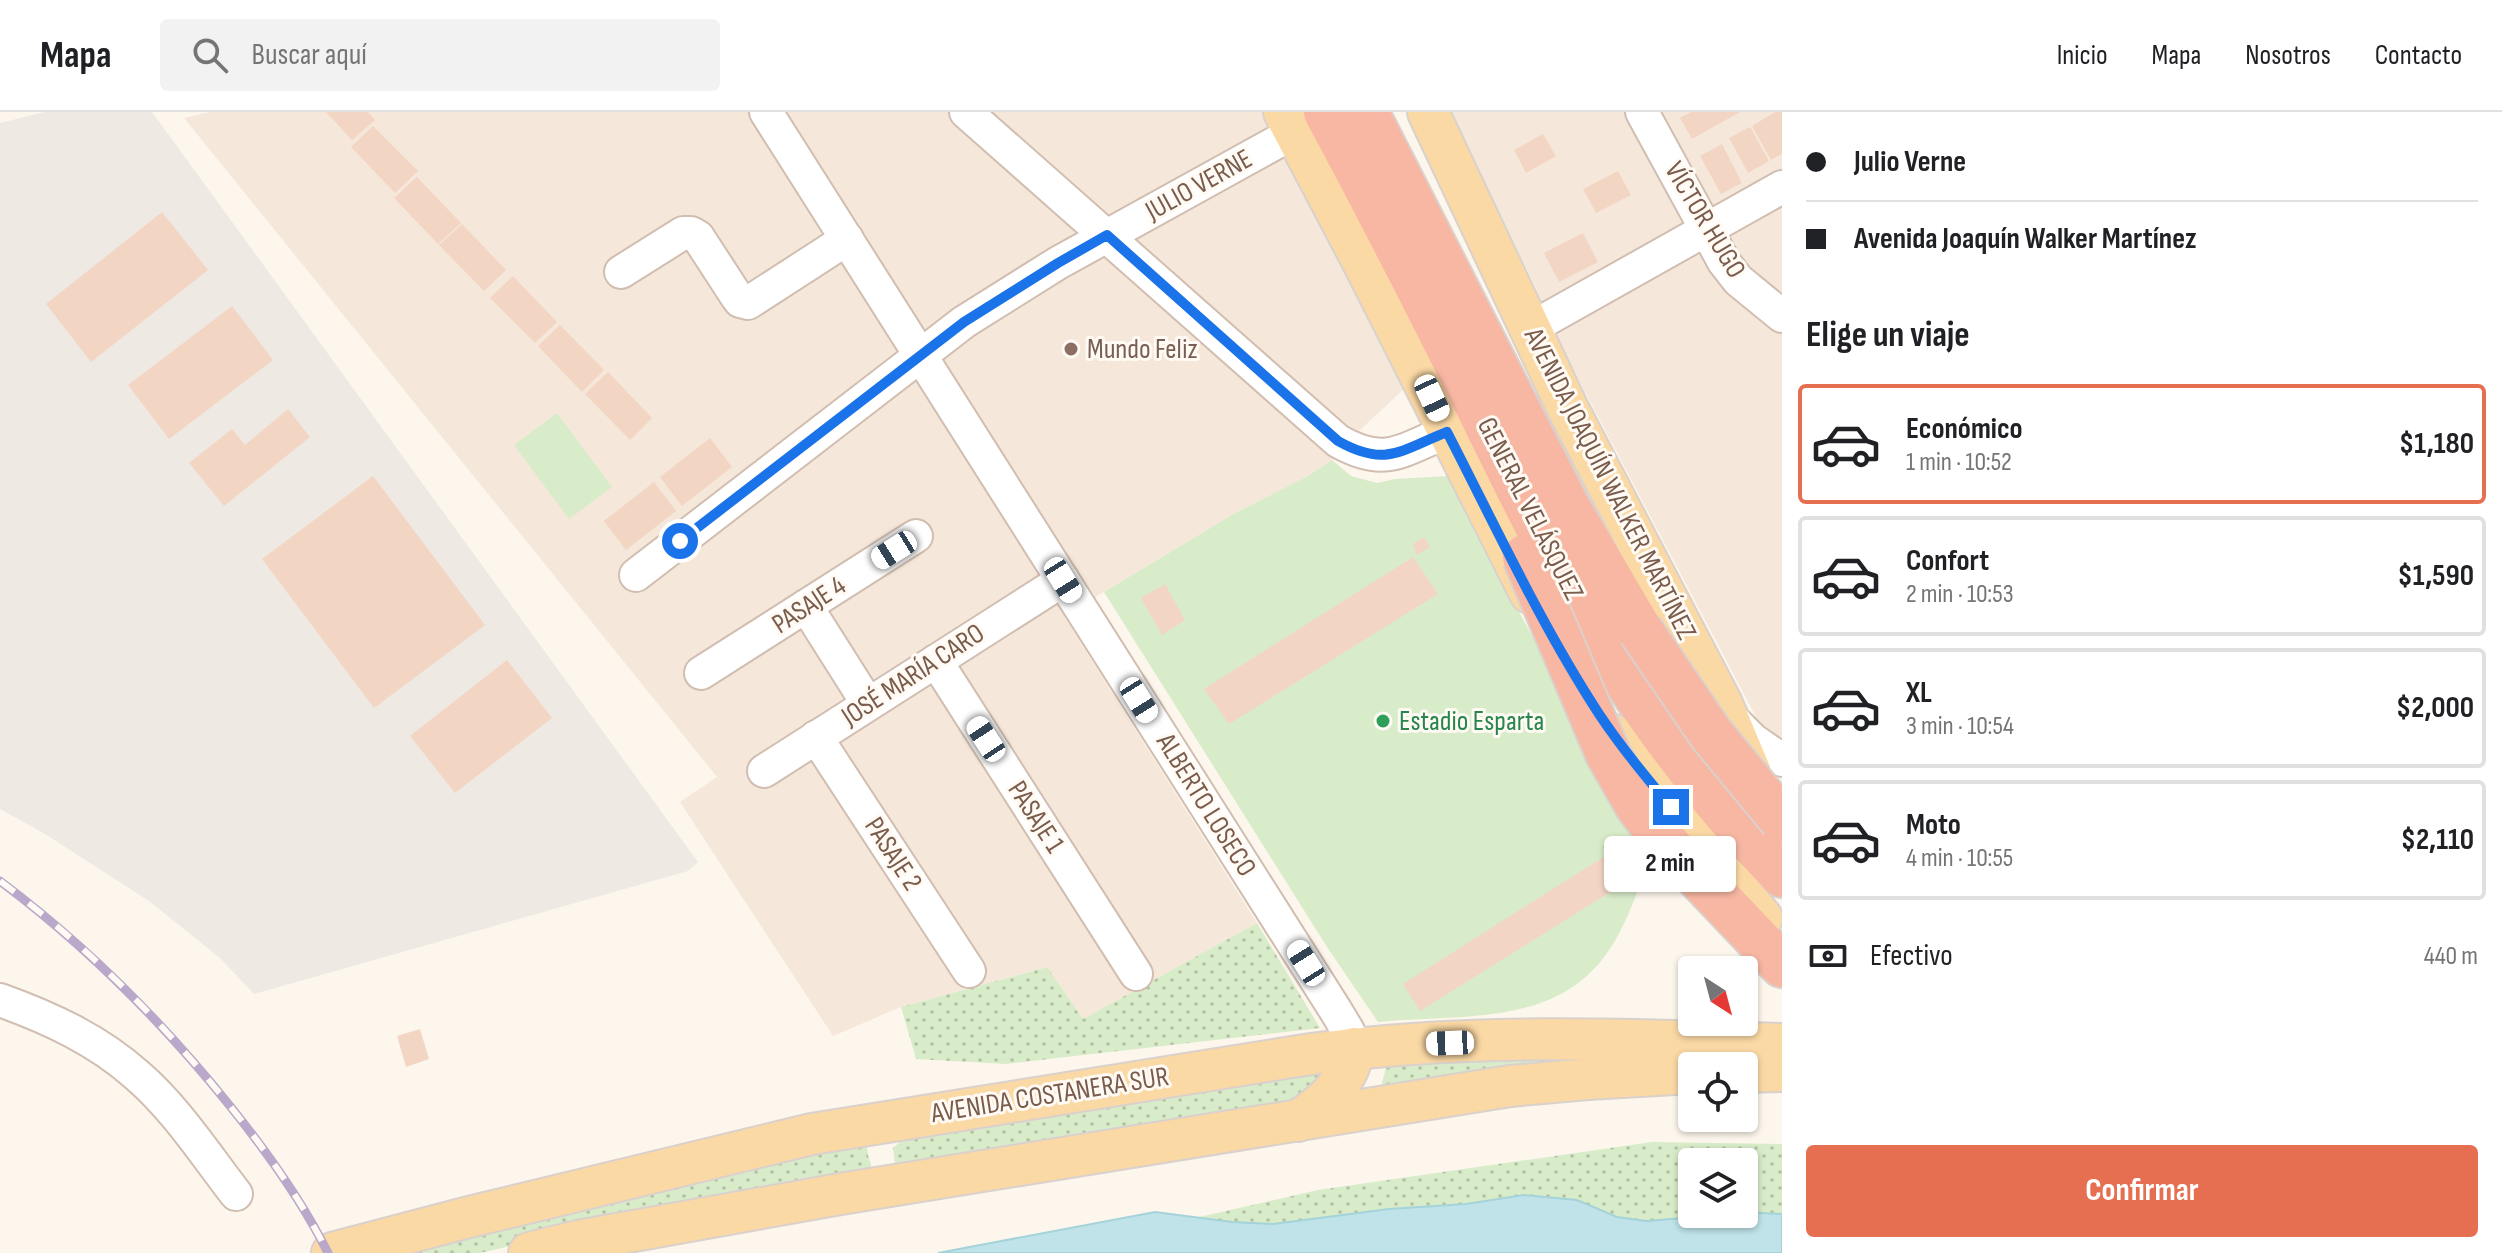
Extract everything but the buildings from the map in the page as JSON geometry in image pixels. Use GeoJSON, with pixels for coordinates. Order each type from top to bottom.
{"type":"FeatureCollection","features":[{"type":"Feature","properties":{"kind":"highway","name":"GENERAL VELÁSQUEZ"},"geometry":{"type":"LineString","coordinates":[[1366,112],[1601,567],[1637,698],[1691,770],[1782,875]]}},
{"type":"Feature","properties":{"kind":"highway"},"geometry":{"type":"LineString","coordinates":[[1397,112],[1516,407]]}},
{"type":"Feature","properties":{"kind":"highway","name":"GENERAL VELÁSQUEZ"},"geometry":{"type":"LineString","coordinates":[[1302,119],[1448,347],[1553,558],[1623,640],[1711,734],[1782,820]]}},
{"type":"Feature","properties":{"kind":"highway"},"geometry":{"type":"LineString","coordinates":[[1448,347],[1525,557],[1608,754],[1637,805],[1665,842],[1782,965]]}},
{"type":"Feature","properties":{"kind":"main road","name":"AVENIDA JOAQUÍN WALKER MARTÍNEZ"},"geometry":{"type":"LineString","coordinates":[[1428,112],[1596,467],[1726,713],[1782,859]]}},
{"type":"Feature","properties":{"kind":"main road"},"geometry":{"type":"LineString","coordinates":[[1302,119],[1364,264],[1544,622],[1599,713],[1653,785],[1782,943]]}},
{"type":"Feature","properties":{"kind":"main road","name":"AVENIDA COSTANERA SUR"},"geometry":{"type":"LineString","coordinates":[[332,1253],[759,1145],[890,1121],[1354,1048],[1526,1039],[1782,1044]]}},
{"type":"Feature","properties":{"kind":"main road"},"geometry":{"type":"LineString","coordinates":[[1298,1121],[1334,1094],[1352,1065],[1354,1048]]}},
{"type":"Feature","properties":{"kind":"main road"},"geometry":{"type":"LineString","coordinates":[[1758,1072],[1782,1071]]}},
{"type":"Feature","properties":{"kind":"main road"},"geometry":{"type":"LineString","coordinates":[[529,1253],[840,1194],[1510,1086],[1678,1074]]}},
{"type":"Feature","properties":{"kind":"main road"},"geometry":{"type":"LineString","coordinates":[[890,1121],[881,1136],[877,1155],[882,1171],[895,1187]]}},
{"type":"Feature","properties":{"kind":"street","name":"ALBERTO LOSECO"},"geometry":{"type":"LineString","coordinates":[[766,112],[1336,1011],[1354,1048]]}},
{"type":"Feature","properties":{"kind":"street"},"geometry":{"type":"LineString","coordinates":[[966,112],[1338,441],[1379,457],[1398,453],[1447,432]]}},
{"type":"Feature","properties":{"kind":"street","name":"VÍCTOR HUGO"},"geometry":{"type":"LineString","coordinates":[[1642,112],[1724,262],[1738,280],[1782,316]]}},
{"type":"Feature","properties":{"kind":"street","name":"JULIO VERNE"},"geometry":{"type":"LineString","coordinates":[[636,575],[920,355],[1010,292],[1302,119]]}},
{"type":"Feature","properties":{"kind":"street"},"geometry":{"type":"LineString","coordinates":[[1531,328],[1782,187]]}},
{"type":"Feature","properties":{"kind":"street"},"geometry":{"type":"LineString","coordinates":[[621,272],[683,233],[691,233],[698,237],[740,301],[748,303],[847,239]]}},
{"type":"Feature","properties":{"kind":"street","name":"PASAJE 4"},"geometry":{"type":"LineString","coordinates":[[701,673],[916,536]]}},
{"type":"Feature","properties":{"kind":"street","name":"JOSÉ MARÍA CARO"},"geometry":{"type":"LineString","coordinates":[[764,771],[1063,580]]}},
{"type":"Feature","properties":{"kind":"street"},"geometry":{"type":"LineString","coordinates":[[806,606],[868,704]]}},
{"type":"Feature","properties":{"kind":"street","name":"PASAJE 1"},"geometry":{"type":"LineString","coordinates":[[936,661],[1136,974]]}},
{"type":"Feature","properties":{"kind":"street"},"geometry":{"type":"LineString","coordinates":[[1726,713],[1753,740],[1782,760]]}},
{"type":"Feature","properties":{"kind":"street","name":"PASAJE 2"},"geometry":{"type":"LineString","coordinates":[[816,737],[969,971]]}},
{"type":"Feature","properties":{"kind":"street"},"geometry":{"type":"LineString","coordinates":[[0,1000],[28,1009],[90,1039],[139,1077],[158,1096],[236,1194]]}},
{"type":"Feature","properties":{"kind":"shaded area"},"geometry":{"type":"Polygon","coordinates":[[[45,112],[152,112],[698,862],[688,871],[254,994],[220,958],[149,901],[0,809],[0,123],[45,112]]]}},
{"type":"Feature","properties":{"kind":"shaded area"},"geometry":{"type":"Polygon","coordinates":[[[211,112],[1262,112],[1363,297],[1406,387],[1332,460],[1306,477],[1235,513],[1064,616],[1257,923],[1083,1019],[1046,967],[901,1007],[833,1036],[680,802],[717,777],[184,118],[211,112]]]}},
{"type":"Feature","properties":{"kind":"shaded area"},"geometry":{"type":"Polygon","coordinates":[[[1449,112],[1782,112],[1782,743],[1764,732],[1555,335],[1534,284],[1449,112]]]}},
{"type":"Feature","properties":{"kind":"green space"},"geometry":{"type":"Polygon","coordinates":[[[557,413],[612,487],[569,519],[514,445],[557,413]]]}},
{"type":"Feature","properties":{"kind":"green space","name":"Estadio Esparta"},"geometry":{"type":"Polygon","coordinates":[[[1332,460],[1351,476],[1377,483],[1449,476],[1500,577],[1652,856],[1624,924],[1609,950],[1579,982],[1554,997],[1498,1013],[1378,1022],[1327,947],[1104,592],[1235,513],[1306,477],[1332,460]]]}},
{"type":"Feature","properties":{"kind":"green space"},"geometry":{"type":"Polygon","coordinates":[[[1257,923],[1320,1028],[1006,1064],[916,1059],[901,1007],[1047,967],[1083,1019],[1257,923]]]}},
{"type":"Feature","properties":{"kind":"green space"},"geometry":{"type":"Polygon","coordinates":[[[1721,1047],[1379,1095],[1390,1052],[1721,1047]]]}},
{"type":"Feature","properties":{"kind":"green space"},"geometry":{"type":"Polygon","coordinates":[[[1336,1063],[1299,1099],[912,1176],[895,1163],[893,1148],[907,1136],[1336,1063]]]}},
{"type":"Feature","properties":{"kind":"green space"},"geometry":{"type":"Polygon","coordinates":[[[865,1133],[875,1178],[608,1223],[480,1253],[366,1253],[865,1133]]]}},
{"type":"Feature","properties":{"kind":"green space"},"geometry":{"type":"Polygon","coordinates":[[[1652,1142],[1782,1144],[1782,1253],[1015,1253],[1107,1238],[1318,1190],[1652,1142]]]}},
{"type":"Feature","properties":{"kind":"water"},"geometry":{"type":"Polygon","coordinates":[[[1524,1195],[1577,1200],[1617,1217],[1646,1221],[1678,1219],[1678,1228],[1758,1228],[1758,1213],[1782,1214],[1782,1253],[938,1253],[1155,1212],[1273,1224],[1389,1209],[1466,1204],[1524,1195]]]}},
{"type":"Feature","properties":{"kind":"railway"},"geometry":{"type":"LineString","coordinates":[[0,881],[93,959],[177,1044],[270,1159],[328,1253]]}},
{"type":"Feature","properties":{"kind":"place","name":"Mundo Feliz"},"geometry":{"type":"Point","coordinates":[1071,349]}},
{"type":"Feature","properties":{"kind":"place","name":"Estadio Esparta"},"geometry":{"type":"Point","coordinates":[1383,721]}},
{"type":"Feature","properties":{"kind":"route"},"geometry":{"type":"LineString","coordinates":[[680,541],[964,322],[1107,235],[1338,441],[1379,457],[1398,453],[1447,432],[1565,658],[1618,742],[1671,807]]}}]}
